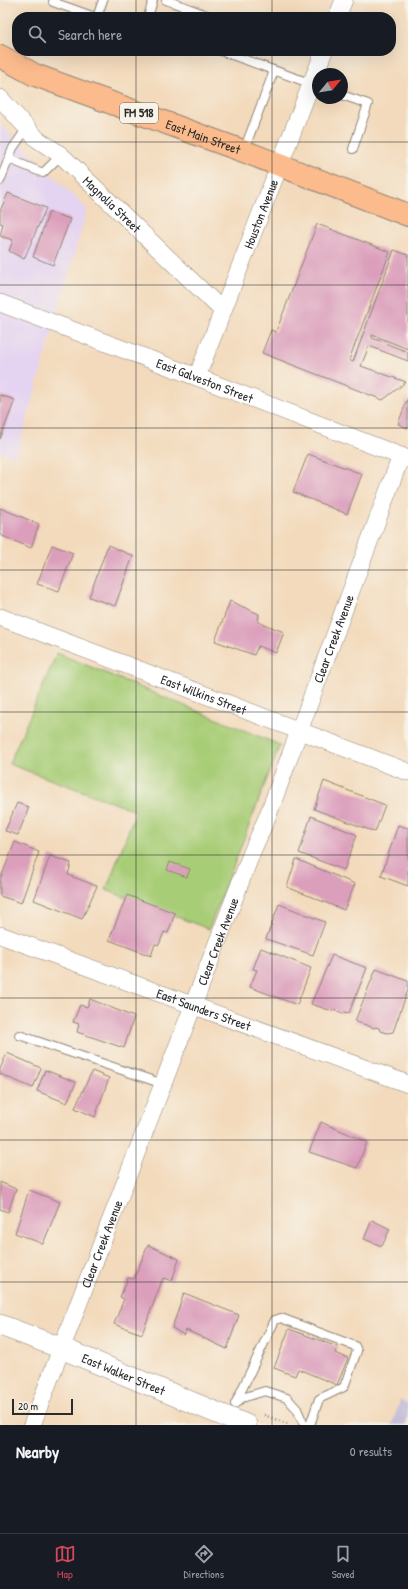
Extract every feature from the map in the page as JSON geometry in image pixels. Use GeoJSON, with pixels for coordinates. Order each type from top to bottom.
{"type":"FeatureCollection","features":[{"type":"Feature","properties":{"kind":"main road","name":"East Main Street"},"geometry":{"type":"LineString","coordinates":[[0,56],[35,75],[243,151],[408,215]]}},
{"type":"Feature","properties":{"kind":"street"},"geometry":{"type":"LineString","coordinates":[[339,12],[344,0]]}},
{"type":"Feature","properties":{"kind":"street","name":"Houston Avenue"},"geometry":{"type":"LineString","coordinates":[[320,68],[323,56]]}},
{"type":"Feature","properties":{"kind":"street","name":"Houston Avenue"},"geometry":{"type":"LineString","coordinates":[[197,377],[280,166],[312,92]]}},
{"type":"Feature","properties":{"kind":"street","name":"Magnolia Street"},"geometry":{"type":"LineString","coordinates":[[0,98],[32,134],[61,155],[223,311]]}},
{"type":"Feature","properties":{"kind":"street","name":"East Galveston Street"},"geometry":{"type":"LineString","coordinates":[[0,304],[197,377],[404,458]]}},
{"type":"Feature","properties":{"kind":"street","name":"Clear Creek Avenue"},"geometry":{"type":"LineString","coordinates":[[32,1425],[193,1005],[268,815],[299,729],[404,458]]}},
{"type":"Feature","properties":{"kind":"street","name":"East Wilkins Street"},"geometry":{"type":"LineString","coordinates":[[0,616],[299,729],[408,772]]}},
{"type":"Feature","properties":{"kind":"street","name":"East Saunders Street"},"geometry":{"type":"LineString","coordinates":[[0,935],[408,1084]]}},
{"type":"Feature","properties":{"kind":"street","name":"East Walker Street"},"geometry":{"type":"LineString","coordinates":[[0,1325],[236,1415]]}},
{"type":"Feature","properties":{"kind":"lane"},"geometry":{"type":"LineString","coordinates":[[54,0],[53,2],[82,12]]}},
{"type":"Feature","properties":{"kind":"lane"},"geometry":{"type":"LineString","coordinates":[[98,12],[103,0]]}},
{"type":"Feature","properties":{"kind":"lane"},"geometry":{"type":"LineString","coordinates":[[149,12],[153,0]]}},
{"type":"Feature","properties":{"kind":"lane"},"geometry":{"type":"LineString","coordinates":[[166,0],[198,12]]}},
{"type":"Feature","properties":{"kind":"lane"},"geometry":{"type":"LineString","coordinates":[[234,56],[312,84]]}},
{"type":"Feature","properties":{"kind":"lane"},"geometry":{"type":"LineString","coordinates":[[243,151],[274,71]]}},
{"type":"Feature","properties":{"kind":"lane"},"geometry":{"type":"LineString","coordinates":[[348,97],[368,104],[354,149]]}},
{"type":"Feature","properties":{"kind":"lane"},"geometry":{"type":"LineString","coordinates":[[0,181],[13,148],[32,134]]}},
{"type":"Feature","properties":{"kind":"lane"},"geometry":{"type":"LineString","coordinates":[[9,158],[43,173],[61,155]]}},
{"type":"Feature","properties":{"kind":"lane"},"geometry":{"type":"LineString","coordinates":[[20,1035],[163,1084]]}},
{"type":"Feature","properties":{"kind":"lane"},"geometry":{"type":"LineString","coordinates":[[236,1415],[275,1320],[281,1318],[355,1346],[357,1351],[344,1388],[319,1399],[310,1425]]}},
{"type":"Feature","properties":{"kind":"lane"},"geometry":{"type":"LineString","coordinates":[[236,1415],[242,1398],[265,1391],[286,1398],[297,1409],[304,1425]]}},
{"type":"Feature","properties":{"kind":"shaded area"},"geometry":{"type":"Polygon","coordinates":[[[0,124],[87,209],[16,457],[0,451],[0,124]]]}},
{"type":"Feature","properties":{"kind":"shaded area"},"geometry":{"type":"Polygon","coordinates":[[[400,1400],[408,1404],[408,1416],[405,1425],[392,1425],[400,1400]]]}},
{"type":"Feature","properties":{"kind":"green space"},"geometry":{"type":"Polygon","coordinates":[[[57,653],[280,745],[209,929],[106,890],[136,811],[9,764],[57,653]]]}},
{"type":"Feature","properties":{"kind":"building"},"geometry":{"type":"Polygon","coordinates":[[[8,193],[46,208],[24,259],[9,251],[13,240],[0,236],[3,224],[0,223],[0,211],[8,193]]]}},
{"type":"Feature","properties":{"kind":"building"},"geometry":{"type":"Polygon","coordinates":[[[49,212],[70,219],[53,265],[33,257],[49,212]]]}},
{"type":"Feature","properties":{"kind":"building"},"geometry":{"type":"Polygon","coordinates":[[[317,224],[390,252],[349,360],[353,362],[394,250],[408,255],[408,349],[372,335],[372,338],[408,352],[408,361],[369,346],[361,366],[406,382],[383,400],[262,353],[271,330],[276,332],[317,224]]]}},
{"type":"Feature","properties":{"kind":"building"},"geometry":{"type":"Polygon","coordinates":[[[0,395],[15,400],[0,439],[0,395]]]}},
{"type":"Feature","properties":{"kind":"building"},"geometry":{"type":"Polygon","coordinates":[[[408,397],[408,428],[398,424],[408,397]]]}},
{"type":"Feature","properties":{"kind":"building"},"geometry":{"type":"Polygon","coordinates":[[[308,454],[362,474],[347,514],[293,492],[308,454]]]}},
{"type":"Feature","properties":{"kind":"building"},"geometry":{"type":"Polygon","coordinates":[[[0,508],[39,524],[31,548],[0,535],[0,508]]]}},
{"type":"Feature","properties":{"kind":"building"},"geometry":{"type":"Polygon","coordinates":[[[52,545],[73,553],[59,591],[37,584],[52,545]]]}},
{"type":"Feature","properties":{"kind":"building"},"geometry":{"type":"Polygon","coordinates":[[[108,545],[133,556],[115,606],[89,597],[108,545]]]}},
{"type":"Feature","properties":{"kind":"building"},"geometry":{"type":"Polygon","coordinates":[[[230,601],[259,614],[258,622],[284,632],[276,653],[258,646],[254,655],[215,641],[230,601]]]}},
{"type":"Feature","properties":{"kind":"building"},"geometry":{"type":"Polygon","coordinates":[[[324,781],[385,805],[375,832],[314,809],[324,781]]]}},
{"type":"Feature","properties":{"kind":"building"},"geometry":{"type":"Polygon","coordinates":[[[17,803],[29,807],[18,835],[5,831],[17,803]]]}},
{"type":"Feature","properties":{"kind":"building"},"geometry":{"type":"Polygon","coordinates":[[[311,816],[357,835],[344,870],[299,853],[311,816]]]}},
{"type":"Feature","properties":{"kind":"building"},"geometry":{"type":"Polygon","coordinates":[[[398,825],[408,828],[408,886],[381,876],[398,825]]]}},
{"type":"Feature","properties":{"kind":"building"},"geometry":{"type":"Polygon","coordinates":[[[15,842],[39,852],[21,903],[0,896],[0,880],[15,842]]]}},
{"type":"Feature","properties":{"kind":"building"},"geometry":{"type":"Polygon","coordinates":[[[50,856],[71,863],[68,875],[97,886],[82,919],[34,900],[50,856]]]}},
{"type":"Feature","properties":{"kind":"building"},"geometry":{"type":"Polygon","coordinates":[[[296,859],[355,884],[344,910],[287,887],[296,859]]]}},
{"type":"Feature","properties":{"kind":"building"},"geometry":{"type":"Polygon","coordinates":[[[170,862],[190,869],[187,877],[167,870],[170,862]]]}},
{"type":"Feature","properties":{"kind":"building"},"geometry":{"type":"Polygon","coordinates":[[[127,895],[175,913],[168,933],[164,932],[159,945],[155,944],[151,956],[109,940],[127,895]]]}},
{"type":"Feature","properties":{"kind":"building"},"geometry":{"type":"Polygon","coordinates":[[[279,904],[325,922],[313,955],[266,939],[279,904]]]}},
{"type":"Feature","properties":{"kind":"building"},"geometry":{"type":"Polygon","coordinates":[[[261,948],[311,968],[297,1005],[250,987],[257,970],[253,969],[261,948]]]}},
{"type":"Feature","properties":{"kind":"building"},"geometry":{"type":"Polygon","coordinates":[[[332,955],[367,968],[349,1013],[344,1012],[343,1014],[335,1011],[336,1009],[332,1011],[311,1004],[332,955]]]}},
{"type":"Feature","properties":{"kind":"building"},"geometry":{"type":"Polygon","coordinates":[[[376,969],[408,981],[408,990],[393,1032],[387,1033],[380,1031],[379,1028],[374,1028],[355,1021],[376,969]]]}},
{"type":"Feature","properties":{"kind":"building"},"geometry":{"type":"Polygon","coordinates":[[[90,999],[134,1017],[124,1048],[77,1032],[79,1024],[73,1022],[80,1005],[87,1007],[90,999]]]}},
{"type":"Feature","properties":{"kind":"building"},"geometry":{"type":"Polygon","coordinates":[[[7,1053],[41,1068],[33,1088],[0,1074],[0,1069],[7,1053]]]}},
{"type":"Feature","properties":{"kind":"building"},"geometry":{"type":"Polygon","coordinates":[[[45,1070],[76,1082],[67,1103],[37,1091],[45,1070]]]}},
{"type":"Feature","properties":{"kind":"building"},"geometry":{"type":"Polygon","coordinates":[[[92,1071],[109,1078],[95,1117],[75,1108],[92,1071]]]}},
{"type":"Feature","properties":{"kind":"building"},"geometry":{"type":"Polygon","coordinates":[[[321,1122],[367,1142],[357,1168],[309,1152],[321,1122]]]}},
{"type":"Feature","properties":{"kind":"building"},"geometry":{"type":"Polygon","coordinates":[[[0,1182],[16,1189],[8,1212],[0,1209],[0,1182]]]}},
{"type":"Feature","properties":{"kind":"building"},"geometry":{"type":"Polygon","coordinates":[[[29,1190],[60,1202],[43,1244],[15,1233],[29,1190]]]}},
{"type":"Feature","properties":{"kind":"building"},"geometry":{"type":"Polygon","coordinates":[[[372,1220],[390,1229],[382,1246],[364,1239],[372,1220]]]}},
{"type":"Feature","properties":{"kind":"building"},"geometry":{"type":"Polygon","coordinates":[[[148,1245],[179,1259],[172,1281],[163,1278],[142,1334],[114,1324],[124,1299],[120,1297],[128,1278],[134,1279],[148,1245]]]}},
{"type":"Feature","properties":{"kind":"building"},"geometry":{"type":"Polygon","coordinates":[[[184,1293],[239,1315],[227,1349],[186,1330],[184,1335],[172,1328],[184,1293]]]}},
{"type":"Feature","properties":{"kind":"building"},"geometry":{"type":"Polygon","coordinates":[[[289,1329],[338,1347],[335,1353],[348,1358],[337,1385],[298,1369],[295,1376],[274,1368],[289,1329]]]}}]}
